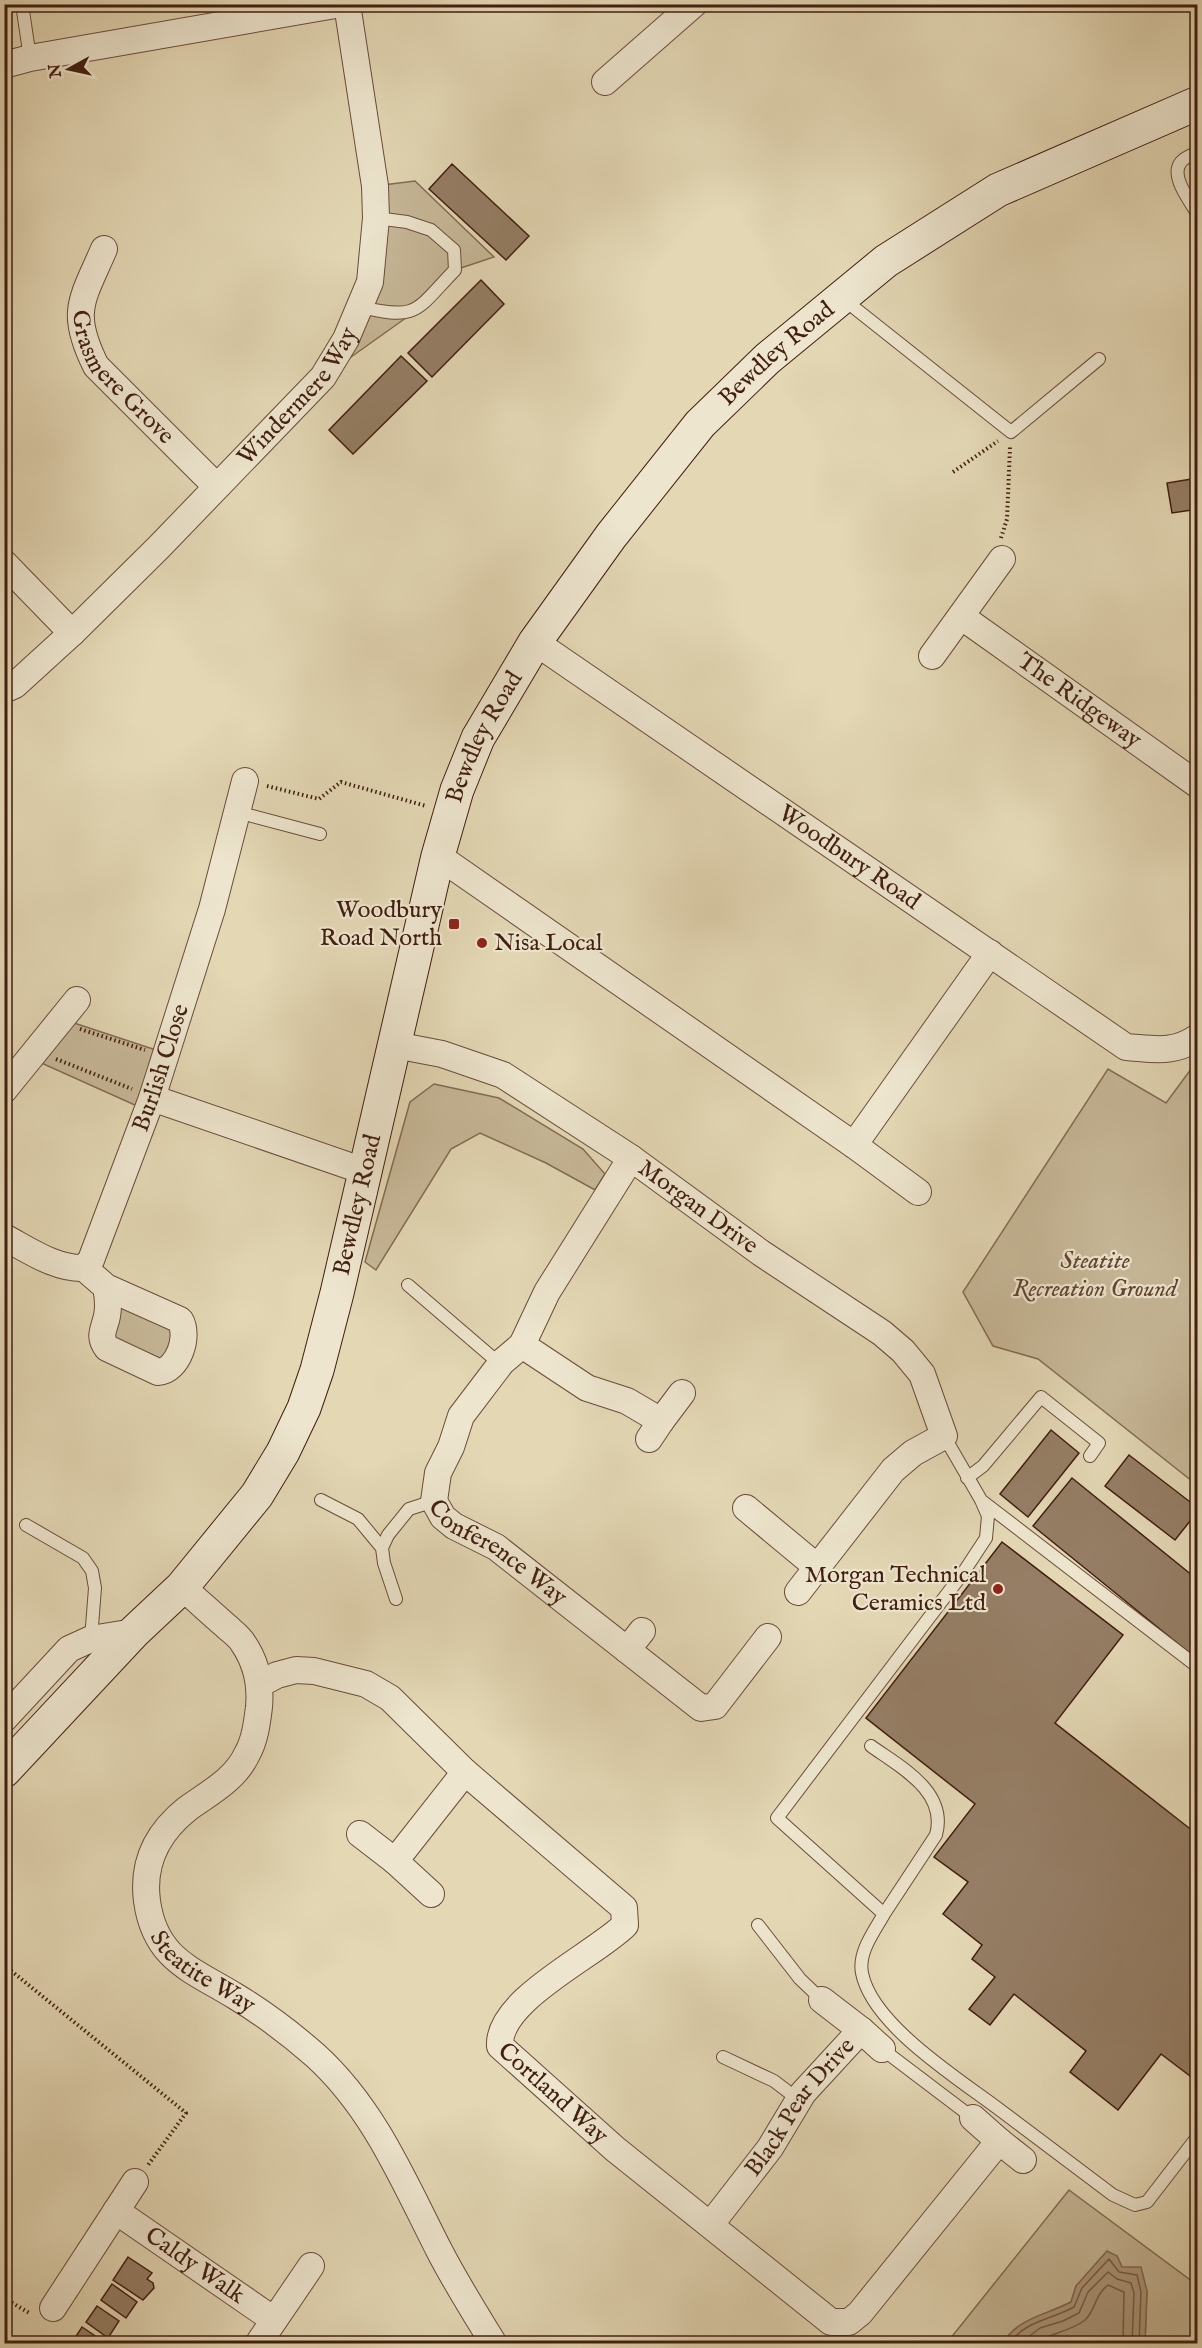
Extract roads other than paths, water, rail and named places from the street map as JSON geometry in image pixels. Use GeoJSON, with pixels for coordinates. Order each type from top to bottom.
{"type":"FeatureCollection","features":[{"type":"Feature","properties":{"kind":"main road","name":"Bewdley Road"},"geometry":{"type":"LineString","coordinates":[[4,1771],[134,1632],[182,1587],[257,1495],[283,1452],[304,1407],[317,1370],[337,1293],[438,856],[451,812],[478,738],[536,642],[611,536],[700,424],[766,359],[886,261],[998,190],[1197,103]]}},
{"type":"Feature","properties":{"kind":"street"},"geometry":{"type":"LineString","coordinates":[[4,65],[30,58],[342,4]]}},
{"type":"Feature","properties":{"kind":"street","name":"Windermere Way"},"geometry":{"type":"LineString","coordinates":[[4,690],[15,685],[72,633],[159,547],[323,377],[346,339],[370,282],[376,218],[375,186],[347,4]]}},
{"type":"Feature","properties":{"kind":"street"},"geometry":{"type":"LineString","coordinates":[[605,82],[694,4]]}},
{"type":"Feature","properties":{"kind":"street","name":"Grasmere Grove"},"geometry":{"type":"LineString","coordinates":[[104,249],[81,302],[80,323],[85,344],[96,366],[216,486]]}},
{"type":"Feature","properties":{"kind":"street"},"geometry":{"type":"LineString","coordinates":[[933,656],[1002,559]]}},
{"type":"Feature","properties":{"kind":"street"},"geometry":{"type":"LineString","coordinates":[[4,563],[72,633]]}},
{"type":"Feature","properties":{"kind":"street","name":"The Ridgeway"},"geometry":{"type":"LineString","coordinates":[[962,617],[1197,785]]}},
{"type":"Feature","properties":{"kind":"street","name":"Woodbury Road"},"geometry":{"type":"LineString","coordinates":[[536,642],[1126,1047],[1171,1050],[1197,1037]]}},
{"type":"Feature","properties":{"kind":"street","name":"Burlish Close"},"geometry":{"type":"LineString","coordinates":[[84,1268],[98,1247],[152,1098],[212,909],[245,781]]}},
{"type":"Feature","properties":{"kind":"street"},"geometry":{"type":"LineString","coordinates":[[438,856],[854,1145],[918,1192]]}},
{"type":"Feature","properties":{"kind":"street"},"geometry":{"type":"LineString","coordinates":[[854,1145],[990,953]]}},
{"type":"Feature","properties":{"kind":"street"},"geometry":{"type":"LineString","coordinates":[[4,1090],[77,1000]]}},
{"type":"Feature","properties":{"kind":"street","name":"Morgan Drive"},"geometry":{"type":"LineString","coordinates":[[395,1046],[442,1054],[503,1075],[631,1158],[761,1253],[882,1333],[903,1351],[922,1374],[944,1436]]}},
{"type":"Feature","properties":{"kind":"street"},"geometry":{"type":"LineString","coordinates":[[152,1098],[364,1171]]}},
{"type":"Feature","properties":{"kind":"street","name":"Conference Way"},"geometry":{"type":"LineString","coordinates":[[631,1158],[547,1292],[522,1345],[500,1364],[461,1416],[452,1447],[438,1473],[434,1502],[443,1517],[454,1526],[496,1547],[634,1640],[701,1708],[715,1706],[768,1637]]}},
{"type":"Feature","properties":{"kind":"street"},"geometry":{"type":"LineString","coordinates":[[4,1237],[58,1265],[84,1268],[106,1287],[180,1320],[185,1328],[184,1337],[172,1366],[166,1371],[158,1372],[107,1348],[102,1341],[101,1332],[107,1318],[115,1308],[134,1300]]}},
{"type":"Feature","properties":{"kind":"street"},"geometry":{"type":"LineString","coordinates":[[106,1287],[109,1302],[107,1318]]}},
{"type":"Feature","properties":{"kind":"street"},"geometry":{"type":"LineString","coordinates":[[522,1345],[586,1388],[627,1401],[655,1430],[682,1393]]}},
{"type":"Feature","properties":{"kind":"street"},"geometry":{"type":"LineString","coordinates":[[798,1592],[893,1470],[913,1453],[944,1436]]}},
{"type":"Feature","properties":{"kind":"street"},"geometry":{"type":"LineString","coordinates":[[746,1508],[817,1567]]}},
{"type":"Feature","properties":{"kind":"street","name":"Steatite Way"},"geometry":{"type":"LineString","coordinates":[[182,1587],[243,1641],[260,1684],[256,1728],[247,1755],[229,1779],[170,1824],[151,1851],[146,1880],[147,1901],[153,1927],[161,1944],[184,1967],[236,1996],[297,2039],[345,2084],[370,2119],[441,2255],[494,2343]]}},
{"type":"Feature","properties":{"kind":"street"},"geometry":{"type":"LineString","coordinates":[[4,1719],[69,1649],[91,1639],[134,1632]]}},
{"type":"Feature","properties":{"kind":"street","name":"Cortland Way"},"geometry":{"type":"LineString","coordinates":[[260,1684],[277,1675],[296,1670],[314,1671],[366,1684],[390,1698],[465,1772],[624,1908],[625,1925],[614,1936],[554,1977],[529,1998],[505,2023],[500,2036],[500,2046],[615,2149],[831,2322],[849,2322],[860,2313],[999,2141]]}},
{"type":"Feature","properties":{"kind":"street"},"geometry":{"type":"LineString","coordinates":[[395,1861],[465,1772]]}},
{"type":"Feature","properties":{"kind":"street"},"geometry":{"type":"LineString","coordinates":[[360,1834],[395,1861],[431,1894]]}},
{"type":"Feature","properties":{"kind":"street","name":"Black Pear Drive"},"geometry":{"type":"LineString","coordinates":[[711,2224],[770,2148],[803,2093],[861,2030],[822,2000]]}},
{"type":"Feature","properties":{"kind":"street"},"geometry":{"type":"LineString","coordinates":[[861,2030],[882,2049]]}},
{"type":"Feature","properties":{"kind":"street"},"geometry":{"type":"LineString","coordinates":[[973,2118],[1023,2160]]}},
{"type":"Feature","properties":{"kind":"street"},"geometry":{"type":"LineString","coordinates":[[53,2308],[135,2182]]}},
{"type":"Feature","properties":{"kind":"street","name":"Caldy Walk"},"geometry":{"type":"LineString","coordinates":[[116,2211],[274,2320]]}},
{"type":"Feature","properties":{"kind":"street"},"geometry":{"type":"LineString","coordinates":[[258,2343],[311,2266]]}},
{"type":"Feature","properties":{"kind":"lane"},"geometry":{"type":"LineString","coordinates":[[22,4],[30,58]]}},
{"type":"Feature","properties":{"kind":"lane"},"geometry":{"type":"LineString","coordinates":[[1197,152],[1178,164],[1177,172],[1197,215]]}},
{"type":"Feature","properties":{"kind":"lane"},"geometry":{"type":"LineString","coordinates":[[361,307],[404,314],[417,310],[454,270],[454,250],[431,230],[407,222],[376,218]]}},
{"type":"Feature","properties":{"kind":"lane"},"geometry":{"type":"LineString","coordinates":[[841,297],[1011,432],[1099,359]]}},
{"type":"Feature","properties":{"kind":"lane"},"geometry":{"type":"LineString","coordinates":[[237,812],[320,834]]}},
{"type":"Feature","properties":{"kind":"lane"},"geometry":{"type":"LineString","coordinates":[[408,1285],[500,1364]]}},
{"type":"Feature","properties":{"kind":"lane"},"geometry":{"type":"LineString","coordinates":[[967,1478],[983,1466],[1041,1397],[1099,1443],[1090,1456]]}},
{"type":"Feature","properties":{"kind":"lane"},"geometry":{"type":"LineString","coordinates":[[884,1914],[777,1818],[963,1573],[986,1538],[988,1516],[944,1436]]}},
{"type":"Feature","properties":{"kind":"lane"},"geometry":{"type":"LineString","coordinates":[[321,1500],[358,1519],[382,1548],[384,1563],[396,1599]]}},
{"type":"Feature","properties":{"kind":"lane"},"geometry":{"type":"LineString","coordinates":[[981,1500],[1197,1667]]}},
{"type":"Feature","properties":{"kind":"lane"},"geometry":{"type":"LineString","coordinates":[[382,1548],[388,1535],[409,1509],[434,1502]]}},
{"type":"Feature","properties":{"kind":"lane"},"geometry":{"type":"LineString","coordinates":[[26,1525],[83,1557],[92,1571],[95,1588],[91,1639]]}},
{"type":"Feature","properties":{"kind":"lane"},"geometry":{"type":"LineString","coordinates":[[871,1746],[926,1786],[933,1798],[938,1820],[936,1835],[884,1914],[864,1950],[862,1961],[865,1982],[880,2010],[922,2052],[1113,2195],[1135,2205],[1147,2202],[1197,2136]]}},
{"type":"Feature","properties":{"kind":"lane"},"geometry":{"type":"LineString","coordinates":[[758,1925],[800,1979],[822,2000]]}},
{"type":"Feature","properties":{"kind":"lane"},"geometry":{"type":"LineString","coordinates":[[882,2049],[973,2118]]}},
{"type":"Feature","properties":{"kind":"lane"},"geometry":{"type":"LineString","coordinates":[[723,2057],[774,2081],[799,2100]]}},
{"type":"Feature","properties":{"kind":"water"},"geometry":{"type":"Polygon","coordinates":[[[1107,2251],[1117,2256],[1122,2267],[1141,2267],[1147,2291],[1145,2343],[1003,2343],[1016,2328],[1025,2322],[1071,2302],[1076,2286],[1107,2251]]]}},
{"type":"Feature","properties":{"kind":"place","name":"Woodbury Road North"},"geometry":{"type":"Point","coordinates":[454,924]}},
{"type":"Feature","properties":{"kind":"place","name":"Nisa Local"},"geometry":{"type":"Point","coordinates":[482,943]}},
{"type":"Feature","properties":{"kind":"place","name":"Morgan Technical Ceramics Ltd"},"geometry":{"type":"Point","coordinates":[998,1589]}},
{"type":"Feature","properties":{"kind":"park label","name":"Steatite Recreation Ground"},"geometry":{"type":"Point","coordinates":[1095,1275]}}]}
